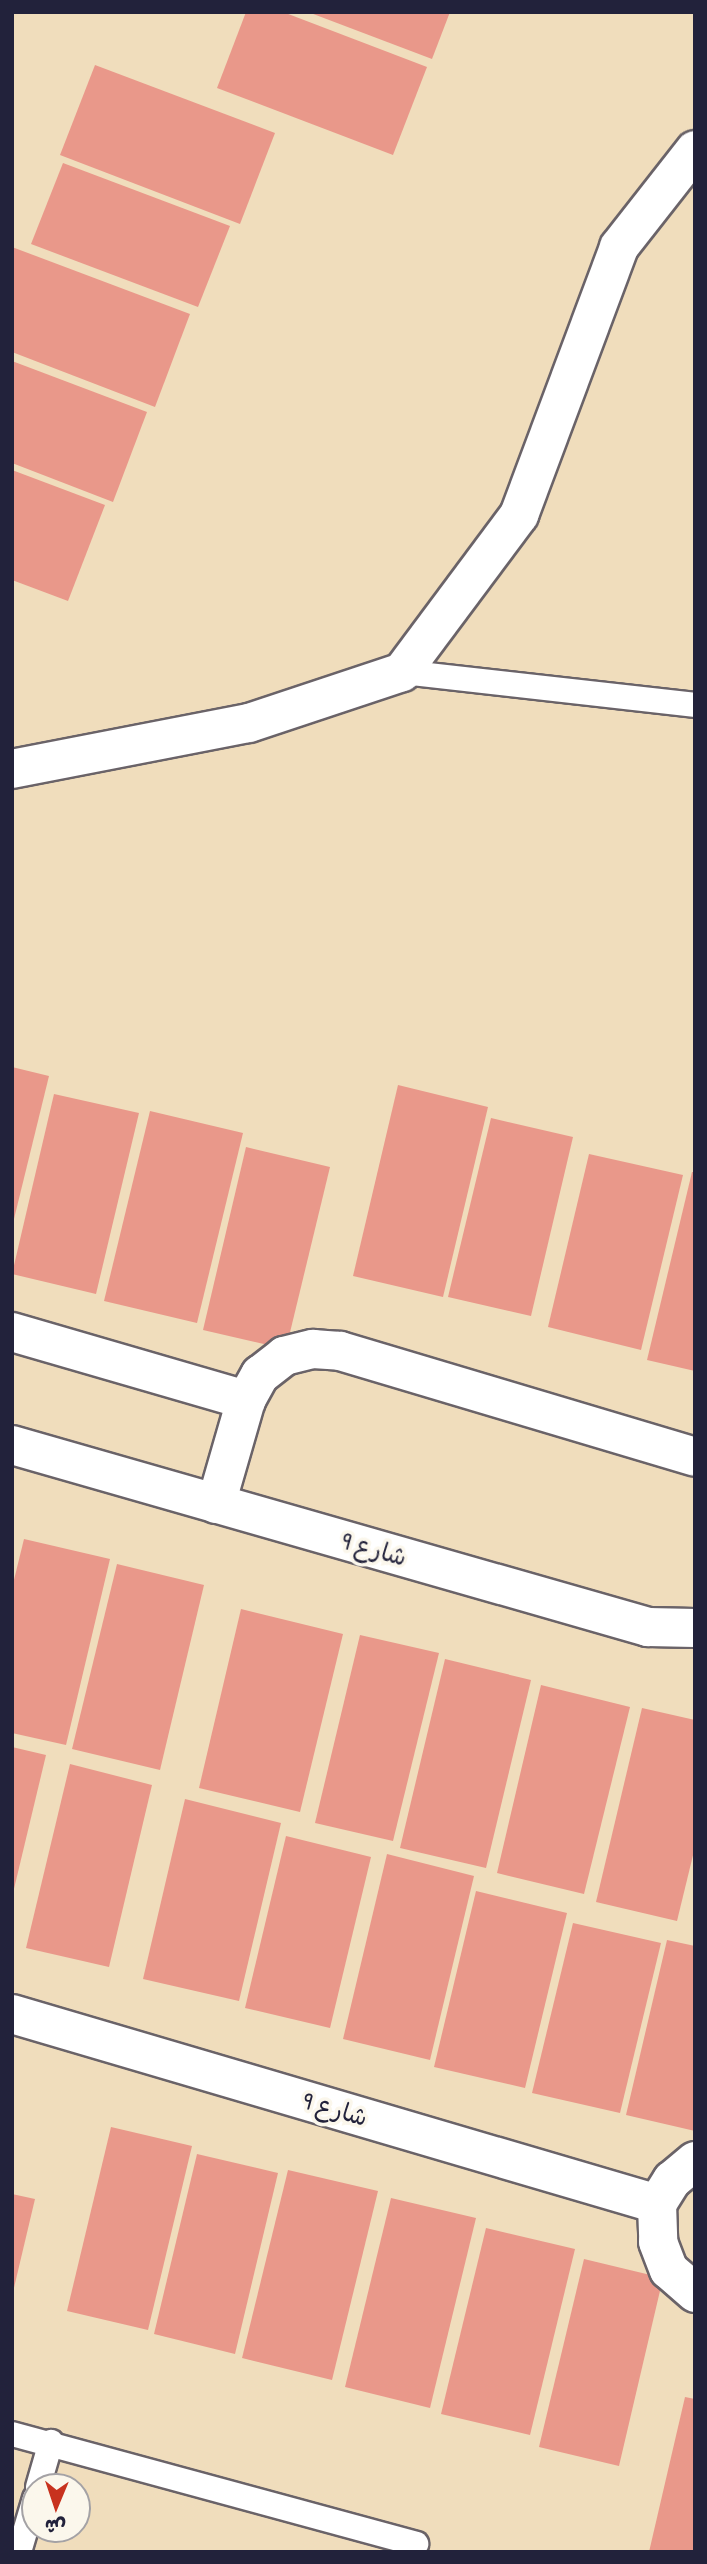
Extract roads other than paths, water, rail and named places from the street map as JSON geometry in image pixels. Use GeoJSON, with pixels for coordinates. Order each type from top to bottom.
{"type":"FeatureCollection","features":[{"type":"Feature","properties":{"kind":"street"},"geometry":{"type":"LineString","coordinates":[[12,769],[249,723],[402,673],[519,515],[619,247],[695,150]]}},
{"type":"Feature","properties":{"kind":"street"},"geometry":{"type":"LineString","coordinates":[[12,1332],[246,1400]]}},
{"type":"Feature","properties":{"kind":"street"},"geometry":{"type":"LineString","coordinates":[[216,1504],[246,1400],[260,1375],[284,1356],[313,1349],[340,1351],[695,1457]]}},
{"type":"Feature","properties":{"kind":"street","name":"شارع 9"},"geometry":{"type":"LineString","coordinates":[[12,1445],[648,1627],[695,1628]]}},
{"type":"Feature","properties":{"kind":"street","name":"شارع 9"},"geometry":{"type":"LineString","coordinates":[[12,2014],[657,2204]]}},
{"type":"Feature","properties":{"kind":"street"},"geometry":{"type":"LineString","coordinates":[[695,2161],[671,2180],[657,2204],[658,2242],[669,2270],[695,2293]]}},
{"type":"Feature","properties":{"kind":"lane"},"geometry":{"type":"LineString","coordinates":[[402,673],[695,705]]}},
{"type":"Feature","properties":{"kind":"lane"},"geometry":{"type":"LineString","coordinates":[[12,2434],[51,2442],[416,2544]]}},
{"type":"Feature","properties":{"kind":"lane"},"geometry":{"type":"LineString","coordinates":[[42,2473],[51,2442]]}}]}
